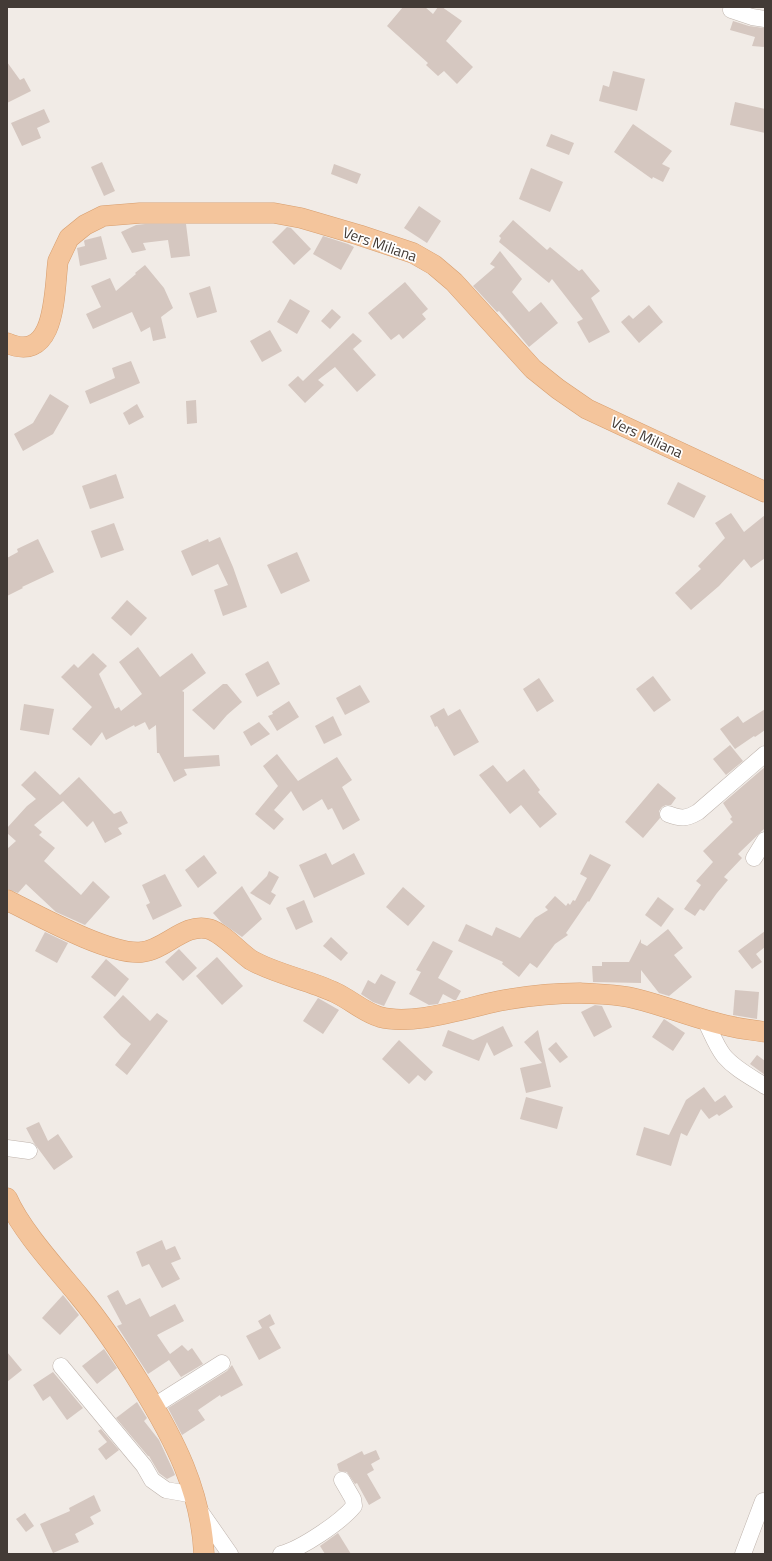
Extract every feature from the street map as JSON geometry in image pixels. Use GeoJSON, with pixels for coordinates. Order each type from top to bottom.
{"type":"FeatureCollection","features":[{"type":"Feature","properties":{"kind":"main road","name":"Vers Miliana"},"geometry":{"type":"LineString","coordinates":[[7,343],[13,346],[26,347],[38,341],[44,335],[51,317],[58,261],[61,253],[69,238],[85,225],[102,216],[140,213],[266,213],[301,218],[413,253],[429,262],[454,282],[533,369],[587,409],[765,492]]}},
{"type":"Feature","properties":{"kind":"main road"},"geometry":{"type":"LineString","coordinates":[[7,900],[67,929],[110,947],[130,952],[142,952],[186,932],[199,928],[209,929],[220,934],[242,953],[263,966],[335,992],[363,1010],[380,1017],[413,1019],[440,1015],[500,1001],[526,997],[578,993],[628,997],[728,1026],[765,1032]]}},
{"type":"Feature","properties":{"kind":"main road"},"geometry":{"type":"LineString","coordinates":[[7,1198],[32,1237],[102,1325],[154,1406],[177,1448],[189,1476],[203,1541],[204,1554]]}},
{"type":"Feature","properties":{"kind":"street"},"geometry":{"type":"LineString","coordinates":[[731,10],[752,17],[765,19]]}},
{"type":"Feature","properties":{"kind":"street"},"geometry":{"type":"LineString","coordinates":[[668,814],[678,818],[688,817],[698,812],[765,754]]}},
{"type":"Feature","properties":{"kind":"street"},"geometry":{"type":"LineString","coordinates":[[754,858],[765,840]]}},
{"type":"Feature","properties":{"kind":"street"},"geometry":{"type":"LineString","coordinates":[[705,1020],[724,1056],[735,1067],[765,1086]]}},
{"type":"Feature","properties":{"kind":"street"},"geometry":{"type":"LineString","coordinates":[[7,1148],[29,1151]]}},
{"type":"Feature","properties":{"kind":"street"},"geometry":{"type":"LineString","coordinates":[[154,1406],[222,1363]]}},
{"type":"Feature","properties":{"kind":"street"},"geometry":{"type":"LineString","coordinates":[[62,1366],[144,1466],[152,1480],[166,1490],[195,1501],[230,1554]]}},
{"type":"Feature","properties":{"kind":"street"},"geometry":{"type":"LineString","coordinates":[[281,1554],[319,1535],[347,1514],[354,1506],[353,1499],[342,1480]]}},
{"type":"Feature","properties":{"kind":"street"},"geometry":{"type":"LineString","coordinates":[[743,1554],[763,1502]]}},
{"type":"Feature","properties":{"kind":"building"},"geometry":{"type":"Polygon","coordinates":[[[403,7],[425,7],[433,14],[438,7],[442,7],[462,21],[446,41],[473,67],[457,84],[444,71],[438,76],[426,65],[428,63],[387,26],[403,7]]]}},
{"type":"Feature","properties":{"kind":"building"},"geometry":{"type":"Polygon","coordinates":[[[733,21],[749,26],[765,28],[765,47],[752,46],[755,37],[730,30],[733,21]]]}},
{"type":"Feature","properties":{"kind":"building"},"geometry":{"type":"Polygon","coordinates":[[[7,62],[20,80],[24,78],[31,91],[7,103],[7,62]]]}},
{"type":"Feature","properties":{"kind":"building"},"geometry":{"type":"Polygon","coordinates":[[[613,71],[645,79],[637,111],[599,101],[603,85],[609,87],[613,71]]]}},
{"type":"Feature","properties":{"kind":"building"},"geometry":{"type":"Polygon","coordinates":[[[735,102],[765,109],[765,133],[730,125],[735,102]]]}},
{"type":"Feature","properties":{"kind":"building"},"geometry":{"type":"Polygon","coordinates":[[[44,109],[50,122],[37,128],[41,138],[22,146],[11,123],[44,109]]]}},
{"type":"Feature","properties":{"kind":"building"},"geometry":{"type":"Polygon","coordinates":[[[633,124],[672,151],[662,164],[670,168],[663,182],[653,177],[652,179],[614,152],[633,124]]]}},
{"type":"Feature","properties":{"kind":"building"},"geometry":{"type":"Polygon","coordinates":[[[551,134],[574,143],[569,155],[546,146],[551,134]]]}},
{"type":"Feature","properties":{"kind":"building"},"geometry":{"type":"Polygon","coordinates":[[[102,162],[115,191],[104,196],[91,167],[102,162]]]}},
{"type":"Feature","properties":{"kind":"building"},"geometry":{"type":"Polygon","coordinates":[[[334,164],[361,174],[357,184],[331,174],[334,164]]]}},
{"type":"Feature","properties":{"kind":"building"},"geometry":{"type":"Polygon","coordinates":[[[531,168],[563,182],[550,212],[519,199],[531,168]]]}},
{"type":"Feature","properties":{"kind":"building"},"geometry":{"type":"Polygon","coordinates":[[[419,206],[441,221],[427,243],[404,228],[419,206]]]}},
{"type":"Feature","properties":{"kind":"building"},"geometry":{"type":"Polygon","coordinates":[[[513,220],[547,250],[550,247],[579,271],[582,269],[600,291],[591,298],[610,332],[589,343],[577,322],[583,319],[552,279],[549,283],[499,242],[501,238],[499,236],[513,220]]]}},
{"type":"Feature","properties":{"kind":"building"},"geometry":{"type":"Polygon","coordinates":[[[186,224],[190,256],[171,258],[168,240],[143,243],[146,250],[132,253],[121,232],[136,225],[186,224]]]}},
{"type":"Feature","properties":{"kind":"building"},"geometry":{"type":"Polygon","coordinates":[[[287,227],[291,228],[311,249],[294,265],[272,242],[287,227]]]}},
{"type":"Feature","properties":{"kind":"building"},"geometry":{"type":"Polygon","coordinates":[[[101,236],[107,259],[80,266],[77,248],[85,246],[85,240],[101,236]]]}},
{"type":"Feature","properties":{"kind":"building"},"geometry":{"type":"Polygon","coordinates":[[[323,236],[354,247],[341,270],[313,254],[323,236]]]}},
{"type":"Feature","properties":{"kind":"building"},"geometry":{"type":"Polygon","coordinates":[[[500,251],[522,279],[512,292],[529,312],[541,302],[558,323],[529,347],[499,311],[497,312],[473,286],[495,267],[490,264],[500,251]]]}},
{"type":"Feature","properties":{"kind":"building"},"geometry":{"type":"Polygon","coordinates":[[[145,265],[164,288],[173,308],[161,317],[166,338],[153,341],[150,327],[141,332],[132,312],[93,329],[86,314],[101,307],[91,286],[110,278],[116,291],[145,265]]]}},
{"type":"Feature","properties":{"kind":"building"},"geometry":{"type":"Polygon","coordinates":[[[405,282],[428,309],[422,314],[426,319],[403,339],[399,334],[391,340],[368,313],[405,282]]]}},
{"type":"Feature","properties":{"kind":"building"},"geometry":{"type":"Polygon","coordinates":[[[210,286],[217,312],[197,318],[189,293],[210,286]]]}},
{"type":"Feature","properties":{"kind":"building"},"geometry":{"type":"Polygon","coordinates":[[[290,299],[310,311],[297,334],[277,322],[290,299]]]}},
{"type":"Feature","properties":{"kind":"building"},"geometry":{"type":"Polygon","coordinates":[[[649,305],[663,322],[639,343],[621,322],[629,315],[633,319],[649,305]]]}},
{"type":"Feature","properties":{"kind":"building"},"geometry":{"type":"Polygon","coordinates":[[[332,309],[341,317],[330,329],[321,321],[332,309]]]}},
{"type":"Feature","properties":{"kind":"building"},"geometry":{"type":"Polygon","coordinates":[[[270,330],[282,351],[262,362],[250,341],[270,330]]]}},
{"type":"Feature","properties":{"kind":"building"},"geometry":{"type":"Polygon","coordinates":[[[353,333],[362,341],[353,349],[376,375],[357,392],[335,367],[318,380],[324,385],[305,403],[288,385],[298,376],[303,381],[353,333]]]}},
{"type":"Feature","properties":{"kind":"building"},"geometry":{"type":"Polygon","coordinates":[[[131,361],[140,383],[90,404],[85,391],[115,378],[112,368],[131,361]]]}},
{"type":"Feature","properties":{"kind":"building"},"geometry":{"type":"Polygon","coordinates":[[[50,394],[69,406],[53,434],[23,451],[14,434],[33,423],[50,394]]]}},
{"type":"Feature","properties":{"kind":"building"},"geometry":{"type":"Polygon","coordinates":[[[196,400],[197,423],[187,424],[186,401],[196,400]]]}},
{"type":"Feature","properties":{"kind":"building"},"geometry":{"type":"Polygon","coordinates":[[[137,404],[144,417],[129,425],[123,413],[137,404]]]}},
{"type":"Feature","properties":{"kind":"building"},"geometry":{"type":"Polygon","coordinates":[[[116,474],[124,498],[90,509],[82,486],[116,474]]]}},
{"type":"Feature","properties":{"kind":"building"},"geometry":{"type":"Polygon","coordinates":[[[678,482],[706,496],[694,518],[667,504],[678,482]]]}},
{"type":"Feature","properties":{"kind":"building"},"geometry":{"type":"Polygon","coordinates":[[[731,513],[744,532],[765,515],[765,558],[751,568],[744,559],[719,586],[691,610],[675,593],[701,569],[698,566],[725,538],[715,523],[731,513]]]}},
{"type":"Feature","properties":{"kind":"building"},"geometry":{"type":"Polygon","coordinates":[[[114,523],[124,550],[101,558],[91,531],[114,523]]]}},
{"type":"Feature","properties":{"kind":"building"},"geometry":{"type":"Polygon","coordinates":[[[220,537],[233,567],[247,607],[223,616],[214,590],[228,585],[218,564],[192,576],[181,551],[208,539],[209,542],[220,537]]]}},
{"type":"Feature","properties":{"kind":"building"},"geometry":{"type":"Polygon","coordinates":[[[38,539],[54,572],[7,596],[7,558],[18,552],[17,549],[38,539]]]}},
{"type":"Feature","properties":{"kind":"building"},"geometry":{"type":"Polygon","coordinates":[[[297,552],[310,581],[281,594],[267,565],[297,552]]]}},
{"type":"Feature","properties":{"kind":"building"},"geometry":{"type":"Polygon","coordinates":[[[127,600],[147,618],[131,636],[111,618],[127,600]]]}},
{"type":"Feature","properties":{"kind":"building"},"geometry":{"type":"Polygon","coordinates":[[[138,647],[160,677],[192,653],[206,673],[182,691],[184,692],[184,757],[219,755],[220,766],[184,769],[187,775],[174,782],[159,753],[157,753],[156,725],[149,730],[145,722],[135,727],[134,725],[106,740],[102,732],[91,746],[72,729],[92,707],[61,677],[74,664],[78,668],[93,653],[107,666],[99,674],[115,709],[119,707],[121,711],[142,694],[119,662],[138,647]]]}},
{"type":"Feature","properties":{"kind":"building"},"geometry":{"type":"Polygon","coordinates":[[[268,661],[280,684],[257,697],[245,674],[268,661]]]}},
{"type":"Feature","properties":{"kind":"building"},"geometry":{"type":"Polygon","coordinates":[[[653,676],[671,700],[654,712],[636,689],[653,676]]]}},
{"type":"Feature","properties":{"kind":"building"},"geometry":{"type":"Polygon","coordinates":[[[539,678],[554,701],[537,712],[523,689],[539,678]]]}},
{"type":"Feature","properties":{"kind":"building"},"geometry":{"type":"Polygon","coordinates":[[[223,684],[227,684],[242,702],[227,715],[214,730],[192,710],[223,684]]]}},
{"type":"Feature","properties":{"kind":"building"},"geometry":{"type":"Polygon","coordinates":[[[360,685],[370,702],[345,715],[336,698],[360,685]]]}},
{"type":"Feature","properties":{"kind":"building"},"geometry":{"type":"Polygon","coordinates":[[[289,701],[299,717],[277,731],[268,716],[273,714],[272,712],[289,701]]]}},
{"type":"Feature","properties":{"kind":"building"},"geometry":{"type":"Polygon","coordinates":[[[24,704],[54,709],[49,735],[20,730],[24,704]]]}},
{"type":"Feature","properties":{"kind":"building"},"geometry":{"type":"Polygon","coordinates":[[[444,708],[448,716],[460,709],[479,742],[454,756],[437,726],[435,727],[430,716],[444,708]]]}},
{"type":"Feature","properties":{"kind":"building"},"geometry":{"type":"Polygon","coordinates":[[[765,709],[765,730],[735,749],[720,729],[738,716],[743,723],[765,709]]]}},
{"type":"Feature","properties":{"kind":"building"},"geometry":{"type":"Polygon","coordinates":[[[333,716],[342,735],[324,744],[315,726],[333,716]]]}},
{"type":"Feature","properties":{"kind":"building"},"geometry":{"type":"Polygon","coordinates":[[[259,722],[270,734],[251,746],[243,732],[259,722]]]}},
{"type":"Feature","properties":{"kind":"building"},"geometry":{"type":"Polygon","coordinates":[[[730,745],[743,761],[726,775],[713,759],[730,745]]]}},
{"type":"Feature","properties":{"kind":"building"},"geometry":{"type":"Polygon","coordinates":[[[277,754],[298,781],[337,757],[352,780],[342,787],[360,820],[343,830],[332,808],[328,810],[322,799],[303,811],[291,791],[274,810],[284,819],[274,830],[255,814],[278,786],[263,766],[277,754]]]}},
{"type":"Feature","properties":{"kind":"building"},"geometry":{"type":"Polygon","coordinates":[[[493,765],[507,782],[524,769],[540,790],[538,792],[557,814],[540,828],[521,805],[510,814],[479,775],[493,765]]]}},
{"type":"Feature","properties":{"kind":"building"},"geometry":{"type":"Polygon","coordinates":[[[765,767],[765,828],[738,854],[742,858],[724,877],[728,880],[704,911],[700,909],[695,916],[684,909],[701,885],[696,881],[713,862],[703,851],[733,822],[730,819],[732,817],[723,803],[765,767]]]}},
{"type":"Feature","properties":{"kind":"building"},"geometry":{"type":"Polygon","coordinates":[[[35,771],[60,795],[79,777],[114,814],[121,811],[128,823],[118,828],[122,834],[105,843],[93,821],[87,827],[63,801],[34,825],[42,832],[39,835],[55,848],[44,861],[81,895],[93,881],[110,897],[85,925],[56,912],[26,884],[18,893],[7,889],[7,849],[16,841],[7,833],[7,828],[27,806],[36,799],[21,785],[35,771]]]}},
{"type":"Feature","properties":{"kind":"building"},"geometry":{"type":"Polygon","coordinates":[[[658,783],[676,798],[671,805],[662,807],[659,811],[660,818],[643,838],[625,822],[658,783]]]}},
{"type":"Feature","properties":{"kind":"building"},"geometry":{"type":"Polygon","coordinates":[[[326,853],[332,865],[354,853],[365,874],[314,898],[299,865],[326,853]]]}},
{"type":"Feature","properties":{"kind":"building"},"geometry":{"type":"Polygon","coordinates":[[[590,854],[611,865],[589,902],[588,901],[566,933],[568,935],[555,944],[537,968],[530,963],[519,977],[502,964],[503,962],[458,941],[466,924],[492,936],[496,927],[520,938],[535,918],[548,910],[545,907],[555,896],[566,906],[568,903],[570,905],[573,900],[575,901],[587,878],[580,874],[590,854]]]}},
{"type":"Feature","properties":{"kind":"building"},"geometry":{"type":"Polygon","coordinates":[[[204,855],[217,873],[198,888],[185,870],[204,855]]]}},
{"type":"Feature","properties":{"kind":"building"},"geometry":{"type":"Polygon","coordinates":[[[269,871],[279,877],[271,892],[276,895],[270,905],[250,893],[267,876],[269,871]]]}},
{"type":"Feature","properties":{"kind":"building"},"geometry":{"type":"Polygon","coordinates":[[[165,874],[182,906],[153,920],[146,905],[150,903],[142,885],[165,874]]]}},
{"type":"Feature","properties":{"kind":"building"},"geometry":{"type":"Polygon","coordinates":[[[242,886],[262,919],[242,937],[222,923],[213,913],[242,886]]]}},
{"type":"Feature","properties":{"kind":"building"},"geometry":{"type":"Polygon","coordinates":[[[403,887],[425,906],[408,926],[386,907],[403,887]]]}},
{"type":"Feature","properties":{"kind":"building"},"geometry":{"type":"Polygon","coordinates":[[[658,897],[674,909],[661,927],[645,915],[658,897]]]}},
{"type":"Feature","properties":{"kind":"building"},"geometry":{"type":"Polygon","coordinates":[[[304,900],[313,922],[296,930],[286,908],[304,900]]]}},
{"type":"Feature","properties":{"kind":"building"},"geometry":{"type":"Polygon","coordinates":[[[668,929],[683,948],[674,955],[692,977],[669,996],[659,993],[641,970],[641,983],[593,982],[592,966],[602,966],[602,962],[629,962],[641,939],[641,943],[647,946],[668,929]]]}},
{"type":"Feature","properties":{"kind":"building"},"geometry":{"type":"Polygon","coordinates":[[[765,931],[765,947],[756,954],[762,962],[752,969],[738,951],[765,931]]]}},
{"type":"Feature","properties":{"kind":"building"},"geometry":{"type":"Polygon","coordinates":[[[45,932],[68,943],[57,963],[35,951],[45,932]]]}},
{"type":"Feature","properties":{"kind":"building"},"geometry":{"type":"Polygon","coordinates":[[[331,937],[348,953],[341,961],[323,946],[331,937]]]}},
{"type":"Feature","properties":{"kind":"building"},"geometry":{"type":"Polygon","coordinates":[[[433,941],[453,951],[438,978],[461,991],[456,1000],[443,994],[438,1004],[429,1005],[409,994],[421,972],[416,970],[433,941]]]}},
{"type":"Feature","properties":{"kind":"building"},"geometry":{"type":"Polygon","coordinates":[[[179,949],[197,968],[183,981],[165,962],[179,949]]]}},
{"type":"Feature","properties":{"kind":"building"},"geometry":{"type":"Polygon","coordinates":[[[217,957],[243,986],[222,1005],[196,976],[217,957]]]}},
{"type":"Feature","properties":{"kind":"building"},"geometry":{"type":"Polygon","coordinates":[[[106,959],[129,979],[115,997],[91,977],[106,959]]]}},
{"type":"Feature","properties":{"kind":"building"},"geometry":{"type":"Polygon","coordinates":[[[381,974],[396,982],[384,1006],[373,1002],[361,994],[368,980],[375,984],[381,974]]]}},
{"type":"Feature","properties":{"kind":"building"},"geometry":{"type":"Polygon","coordinates":[[[735,990],[759,992],[757,1019],[733,1015],[735,990]]]}},
{"type":"Feature","properties":{"kind":"building"},"geometry":{"type":"Polygon","coordinates":[[[123,995],[150,1021],[157,1013],[168,1021],[127,1075],[115,1065],[131,1044],[103,1017],[123,995]]]}},
{"type":"Feature","properties":{"kind":"building"},"geometry":{"type":"Polygon","coordinates":[[[318,998],[339,1010],[323,1034],[303,1021],[318,998]]]}},
{"type":"Feature","properties":{"kind":"building"},"geometry":{"type":"Polygon","coordinates":[[[595,1005],[602,1006],[612,1027],[594,1037],[581,1012],[595,1005]]]}},
{"type":"Feature","properties":{"kind":"building"},"geometry":{"type":"Polygon","coordinates":[[[664,1019],[685,1033],[673,1051],[652,1037],[664,1019]]]}},
{"type":"Feature","properties":{"kind":"building"},"geometry":{"type":"Polygon","coordinates":[[[503,1026],[513,1046],[494,1056],[487,1042],[479,1061],[442,1046],[448,1030],[473,1040],[503,1026]]]}},
{"type":"Feature","properties":{"kind":"building"},"geometry":{"type":"Polygon","coordinates":[[[538,1030],[551,1087],[526,1093],[520,1068],[542,1063],[524,1042],[538,1030]]]}},
{"type":"Feature","properties":{"kind":"building"},"geometry":{"type":"Polygon","coordinates":[[[399,1040],[433,1072],[425,1081],[418,1075],[409,1084],[382,1059],[399,1040]]]}},
{"type":"Feature","properties":{"kind":"building"},"geometry":{"type":"Polygon","coordinates":[[[556,1042],[568,1057],[560,1063],[548,1049],[556,1042]]]}},
{"type":"Feature","properties":{"kind":"building"},"geometry":{"type":"Polygon","coordinates":[[[757,1055],[765,1061],[765,1075],[750,1064],[757,1055]]]}},
{"type":"Feature","properties":{"kind":"building"},"geometry":{"type":"Polygon","coordinates":[[[704,1087],[715,1102],[725,1095],[733,1107],[719,1116],[717,1114],[709,1119],[701,1109],[687,1136],[681,1133],[671,1166],[636,1155],[644,1127],[669,1135],[686,1100],[704,1087]]]}},
{"type":"Feature","properties":{"kind":"building"},"geometry":{"type":"Polygon","coordinates":[[[526,1097],[563,1107],[557,1129],[520,1119],[526,1097]]]}},
{"type":"Feature","properties":{"kind":"building"},"geometry":{"type":"Polygon","coordinates":[[[39,1122],[48,1141],[58,1134],[73,1157],[54,1170],[34,1143],[26,1128],[39,1122]]]}},
{"type":"Feature","properties":{"kind":"building"},"geometry":{"type":"Polygon","coordinates":[[[162,1240],[166,1250],[175,1246],[181,1259],[171,1263],[180,1279],[162,1288],[149,1264],[142,1267],[136,1252],[162,1240]]]}},
{"type":"Feature","properties":{"kind":"building"},"geometry":{"type":"Polygon","coordinates":[[[118,1290],[126,1305],[140,1298],[150,1317],[175,1304],[184,1321],[157,1335],[170,1354],[182,1345],[188,1351],[192,1348],[203,1364],[181,1377],[169,1360],[148,1374],[117,1326],[122,1324],[107,1296],[118,1290]]]}},
{"type":"Feature","properties":{"kind":"building"},"geometry":{"type":"Polygon","coordinates":[[[63,1295],[79,1315],[60,1335],[42,1318],[63,1295]]]}},
{"type":"Feature","properties":{"kind":"building"},"geometry":{"type":"Polygon","coordinates":[[[270,1314],[275,1324],[269,1327],[281,1348],[259,1360],[246,1336],[262,1328],[258,1321],[270,1314]]]}},
{"type":"Feature","properties":{"kind":"building"},"geometry":{"type":"Polygon","coordinates":[[[104,1349],[117,1368],[97,1384],[82,1366],[104,1349]]]}},
{"type":"Feature","properties":{"kind":"building"},"geometry":{"type":"Polygon","coordinates":[[[7,1352],[22,1370],[7,1382],[7,1352]]]}},
{"type":"Feature","properties":{"kind":"building"},"geometry":{"type":"Polygon","coordinates":[[[232,1365],[243,1385],[221,1397],[220,1395],[198,1410],[205,1420],[182,1435],[168,1408],[227,1371],[232,1365]]]}},
{"type":"Feature","properties":{"kind":"building"},"geometry":{"type":"Polygon","coordinates":[[[53,1372],[83,1408],[67,1420],[50,1396],[43,1401],[33,1385],[53,1372]]]}},
{"type":"Feature","properties":{"kind":"building"},"geometry":{"type":"Polygon","coordinates":[[[137,1402],[147,1418],[144,1421],[159,1440],[175,1475],[167,1479],[159,1473],[149,1456],[116,1418],[137,1402]]]}},
{"type":"Feature","properties":{"kind":"building"},"geometry":{"type":"Polygon","coordinates":[[[101,1429],[119,1450],[106,1460],[98,1449],[107,1442],[98,1431],[101,1429]]]}},
{"type":"Feature","properties":{"kind":"building"},"geometry":{"type":"Polygon","coordinates":[[[376,1450],[380,1459],[371,1464],[374,1470],[367,1474],[381,1498],[369,1505],[357,1483],[355,1484],[347,1472],[339,1471],[337,1464],[362,1451],[364,1455],[376,1450]]]}},
{"type":"Feature","properties":{"kind":"building"},"geometry":{"type":"Polygon","coordinates":[[[94,1495],[101,1511],[90,1517],[94,1524],[75,1534],[79,1542],[53,1553],[40,1524],[70,1511],[69,1508],[94,1495]]]}},
{"type":"Feature","properties":{"kind":"building"},"geometry":{"type":"Polygon","coordinates":[[[25,1513],[34,1526],[26,1532],[16,1519],[25,1513]]]}},
{"type":"Feature","properties":{"kind":"building"},"geometry":{"type":"Polygon","coordinates":[[[338,1533],[351,1554],[325,1554],[320,1546],[338,1533]]]}}]}
